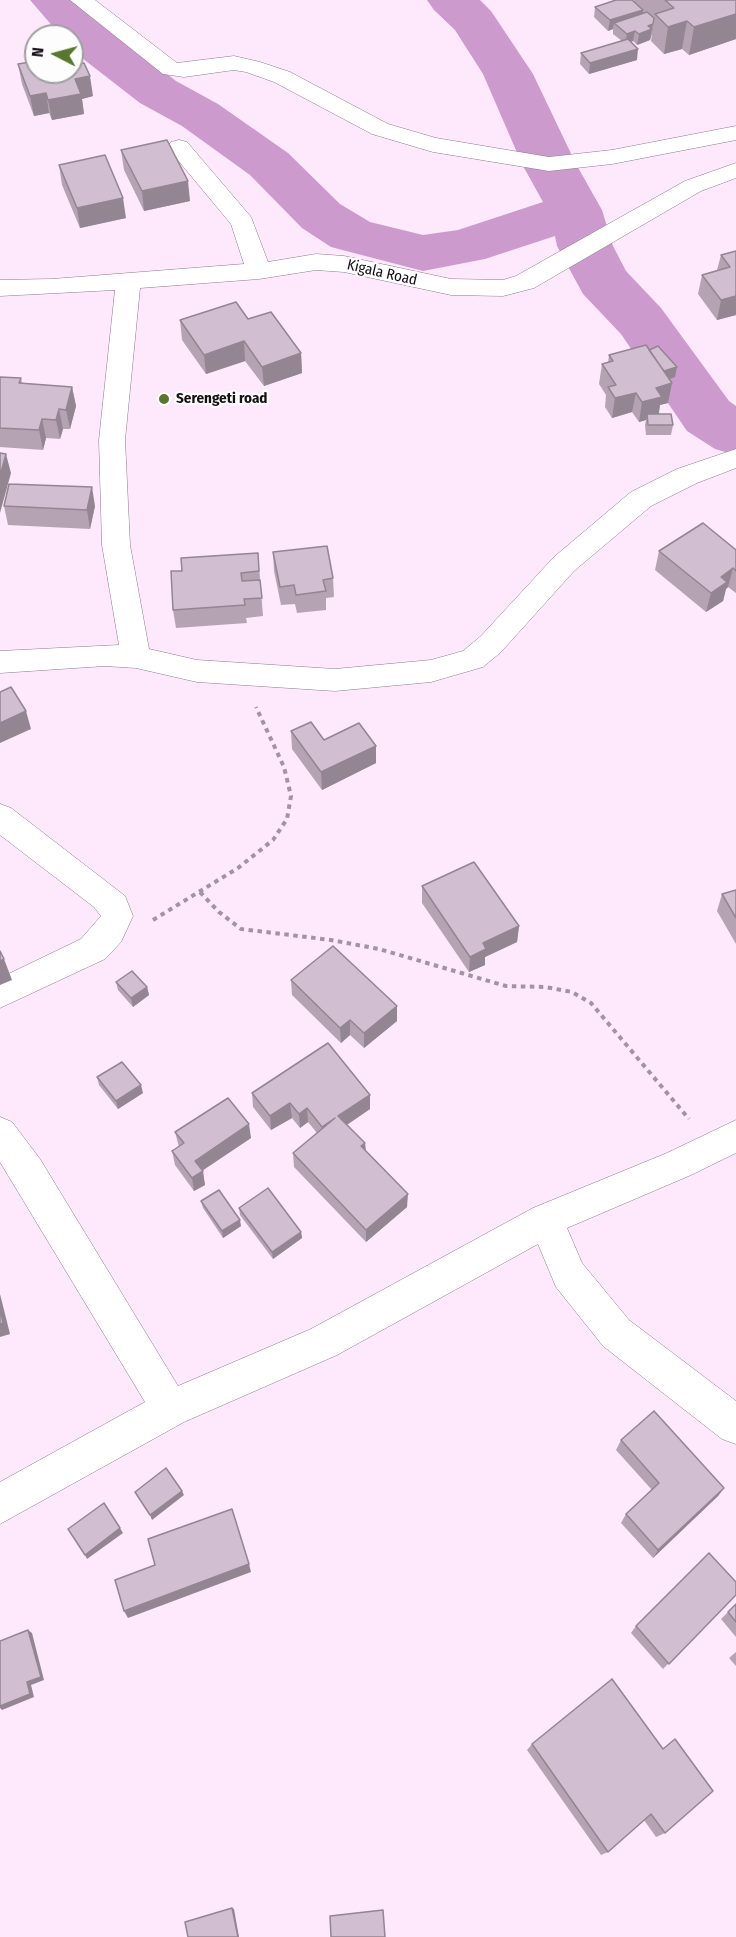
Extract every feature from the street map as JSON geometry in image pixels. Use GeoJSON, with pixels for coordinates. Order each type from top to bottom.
{"type":"FeatureCollection","features":[{"type":"Feature","properties":{"kind":"street"},"geometry":{"type":"LineString","coordinates":[[81,0],[171,69],[184,70],[234,63],[252,67],[282,77],[380,129],[433,145],[549,164],[612,157],[736,133]]}},
{"type":"Feature","properties":{"kind":"street"},"geometry":{"type":"LineString","coordinates":[[178,147],[242,222],[259,271]]}},
{"type":"Feature","properties":{"kind":"street","name":"Kigala Road"},"geometry":{"type":"LineString","coordinates":[[0,288],[128,282],[259,271],[316,262],[344,264],[452,287],[503,288],[525,282],[542,273],[693,186],[736,170]]}},
{"type":"Feature","properties":{"kind":"street"},"geometry":{"type":"LineString","coordinates":[[128,282],[112,440],[113,490],[116,545],[136,657]]}},
{"type":"Feature","properties":{"kind":"street"},"geometry":{"type":"LineString","coordinates":[[0,662],[105,655],[136,657],[197,670],[334,680],[431,671],[473,659],[491,644],[564,564],[613,520],[641,499],[687,476],[736,458]]}},
{"type":"Feature","properties":{"kind":"street"},"geometry":{"type":"LineString","coordinates":[[0,817],[114,906],[117,916],[109,932],[93,949],[0,994]]}},
{"type":"Feature","properties":{"kind":"street"},"geometry":{"type":"LineString","coordinates":[[0,1133],[27,1171],[170,1409]]}},
{"type":"Feature","properties":{"kind":"street"},"geometry":{"type":"LineString","coordinates":[[0,1504],[170,1409],[324,1342],[546,1220],[679,1164],[725,1141]]}},
{"type":"Feature","properties":{"kind":"street"},"geometry":{"type":"LineString","coordinates":[[546,1220],[569,1275],[616,1333],[736,1425]]}},
{"type":"Feature","properties":{"kind":"path"},"geometry":{"type":"LineString","coordinates":[[109,932],[155,919],[238,868],[273,840],[287,819],[291,795],[284,767],[261,720],[245,675]]}},
{"type":"Feature","properties":{"kind":"path"},"geometry":{"type":"LineString","coordinates":[[200,892],[219,912],[241,929],[331,940],[379,949],[506,986],[545,987],[572,992],[591,1003],[679,1110],[725,1141]]}},
{"type":"Feature","properties":{"kind":"building"},"geometry":{"type":"Polygon","coordinates":[[[616,0],[632,0],[643,10],[610,20],[595,7],[616,0]]]}},
{"type":"Feature","properties":{"kind":"building"},"geometry":{"type":"Polygon","coordinates":[[[665,0],[736,0],[736,14],[694,27],[687,21],[668,27],[655,14],[674,8],[665,0]]]}},
{"type":"Feature","properties":{"kind":"building"},"geometry":{"type":"Polygon","coordinates":[[[647,12],[654,18],[653,24],[648,26],[652,29],[639,34],[635,31],[627,34],[614,23],[647,12]]]}},
{"type":"Feature","properties":{"kind":"building"},"geometry":{"type":"Polygon","coordinates":[[[628,39],[638,49],[590,63],[581,53],[628,39]]]}},
{"type":"Feature","properties":{"kind":"building"},"geometry":{"type":"Polygon","coordinates":[[[24,63],[24,80],[18,64],[24,63]]]}},
{"type":"Feature","properties":{"kind":"building"},"geometry":{"type":"Polygon","coordinates":[[[84,63],[90,76],[84,77],[84,63]]]}},
{"type":"Feature","properties":{"kind":"building"},"geometry":{"type":"Polygon","coordinates":[[[26,84],[77,84],[81,94],[48,100],[46,93],[30,96],[26,84]]]}},
{"type":"Feature","properties":{"kind":"building"},"geometry":{"type":"Polygon","coordinates":[[[167,140],[188,181],[142,191],[121,150],[167,140]]]}},
{"type":"Feature","properties":{"kind":"building"},"geometry":{"type":"Polygon","coordinates":[[[105,155],[123,198],[77,208],[59,165],[105,155]]]}},
{"type":"Feature","properties":{"kind":"building"},"geometry":{"type":"Polygon","coordinates":[[[736,251],[736,296],[721,300],[702,275],[730,267],[721,255],[736,251]]]}},
{"type":"Feature","properties":{"kind":"building"},"geometry":{"type":"Polygon","coordinates":[[[236,302],[248,319],[271,312],[301,353],[262,367],[244,341],[204,355],[180,320],[236,302]]]}},
{"type":"Feature","properties":{"kind":"building"},"geometry":{"type":"Polygon","coordinates":[[[646,345],[672,383],[656,388],[662,397],[642,402],[636,393],[615,398],[608,387],[616,385],[602,364],[613,361],[609,355],[646,345]]]}},
{"type":"Feature","properties":{"kind":"building"},"geometry":{"type":"Polygon","coordinates":[[[658,346],[677,367],[664,371],[649,350],[658,346]]]}},
{"type":"Feature","properties":{"kind":"building"},"geometry":{"type":"Polygon","coordinates":[[[0,377],[21,378],[19,383],[72,387],[66,410],[59,409],[56,420],[42,419],[39,430],[0,428],[0,377]]]}},
{"type":"Feature","properties":{"kind":"building"},"geometry":{"type":"Polygon","coordinates":[[[647,414],[671,414],[673,425],[648,425],[647,414]]]}},
{"type":"Feature","properties":{"kind":"building"},"geometry":{"type":"Polygon","coordinates":[[[0,453],[6,454],[0,476],[0,453]]]}},
{"type":"Feature","properties":{"kind":"building"},"geometry":{"type":"Polygon","coordinates":[[[9,484],[92,487],[87,510],[4,506],[9,484]]]}},
{"type":"Feature","properties":{"kind":"building"},"geometry":{"type":"Polygon","coordinates":[[[703,523],[736,550],[736,571],[733,568],[721,577],[727,582],[711,593],[659,551],[703,523]]]}},
{"type":"Feature","properties":{"kind":"building"},"geometry":{"type":"Polygon","coordinates":[[[327,546],[333,578],[323,580],[326,591],[296,595],[294,585],[280,587],[273,552],[327,546]]]}},
{"type":"Feature","properties":{"kind":"building"},"geometry":{"type":"Polygon","coordinates":[[[258,553],[259,571],[241,573],[242,581],[260,580],[262,598],[244,599],[245,605],[173,610],[171,571],[182,571],[181,558],[258,553]]]}},
{"type":"Feature","properties":{"kind":"building"},"geometry":{"type":"Polygon","coordinates":[[[11,687],[26,711],[0,723],[0,692],[11,687]]]}},
{"type":"Feature","properties":{"kind":"building"},"geometry":{"type":"Polygon","coordinates":[[[311,722],[324,740],[359,723],[376,746],[321,772],[291,731],[311,722]]]}},
{"type":"Feature","properties":{"kind":"building"},"geometry":{"type":"Polygon","coordinates":[[[474,862],[519,926],[483,943],[486,949],[470,957],[422,886],[474,862]]]}},
{"type":"Feature","properties":{"kind":"building"},"geometry":{"type":"Polygon","coordinates":[[[736,890],[736,918],[722,894],[736,890]]]}},
{"type":"Feature","properties":{"kind":"building"},"geometry":{"type":"Polygon","coordinates":[[[333,946],[397,1006],[364,1033],[350,1020],[340,1028],[291,980],[333,946]]]}},
{"type":"Feature","properties":{"kind":"building"},"geometry":{"type":"Polygon","coordinates":[[[132,971],[147,987],[131,998],[116,982],[132,971]]]}},
{"type":"Feature","properties":{"kind":"building"},"geometry":{"type":"Polygon","coordinates":[[[328,1043],[370,1095],[338,1116],[365,1143],[361,1146],[408,1194],[366,1230],[293,1153],[335,1118],[322,1127],[307,1108],[299,1114],[290,1103],[270,1116],[252,1093],[328,1043]]]}},
{"type":"Feature","properties":{"kind":"building"},"geometry":{"type":"Polygon","coordinates":[[[122,1062],[141,1085],[116,1101],[97,1077],[122,1062]]]}},
{"type":"Feature","properties":{"kind":"building"},"geometry":{"type":"Polygon","coordinates":[[[228,1098],[249,1124],[195,1161],[203,1171],[192,1178],[172,1151],[184,1143],[175,1132],[228,1098]]]}},
{"type":"Feature","properties":{"kind":"building"},"geometry":{"type":"Polygon","coordinates":[[[268,1188],[301,1232],[272,1252],[239,1208],[268,1188]]]}},
{"type":"Feature","properties":{"kind":"building"},"geometry":{"type":"Polygon","coordinates":[[[219,1190],[240,1220],[222,1231],[201,1201],[219,1190]]]}},
{"type":"Feature","properties":{"kind":"building"},"geometry":{"type":"Polygon","coordinates":[[[0,1308],[3,1323],[0,1324],[0,1308]]]}},
{"type":"Feature","properties":{"kind":"building"},"geometry":{"type":"Polygon","coordinates":[[[654,1411],[724,1488],[658,1550],[626,1514],[659,1483],[621,1440],[654,1411]]]}},
{"type":"Feature","properties":{"kind":"building"},"geometry":{"type":"Polygon","coordinates":[[[166,1468],[182,1491],[150,1515],[135,1492],[166,1468]]]}},
{"type":"Feature","properties":{"kind":"building"},"geometry":{"type":"Polygon","coordinates":[[[104,1503],[120,1528],[85,1555],[68,1529],[104,1503]]]}},
{"type":"Feature","properties":{"kind":"building"},"geometry":{"type":"Polygon","coordinates":[[[232,1509],[249,1564],[124,1611],[115,1580],[155,1565],[148,1539],[232,1509]]]}},
{"type":"Feature","properties":{"kind":"building"},"geometry":{"type":"Polygon","coordinates":[[[709,1553],[736,1582],[736,1595],[669,1664],[636,1626],[709,1553]]]}},
{"type":"Feature","properties":{"kind":"building"},"geometry":{"type":"Polygon","coordinates":[[[736,1604],[736,1622],[728,1612],[736,1604]]]}},
{"type":"Feature","properties":{"kind":"building"},"geometry":{"type":"Polygon","coordinates":[[[28,1630],[41,1677],[27,1682],[30,1694],[0,1706],[0,1641],[28,1630]]]}},
{"type":"Feature","properties":{"kind":"building"},"geometry":{"type":"Polygon","coordinates":[[[612,1679],[663,1749],[675,1739],[713,1791],[665,1833],[651,1814],[608,1852],[532,1744],[612,1679]]]}},
{"type":"Feature","properties":{"kind":"building"},"geometry":{"type":"Polygon","coordinates":[[[232,1908],[238,1937],[188,1937],[185,1922],[232,1908]]]}},
{"type":"Feature","properties":{"kind":"building"},"geometry":{"type":"Polygon","coordinates":[[[383,1910],[385,1937],[331,1937],[330,1916],[383,1910]]]}},
{"type":"Feature","properties":{"kind":"waterway"},"geometry":{"type":"LineString","coordinates":[[54,0],[100,47],[130,71],[158,92],[200,115],[269,164],[321,216],[351,235],[423,253],[465,247],[575,210]]}},
{"type":"Feature","properties":{"kind":"waterway"},"geometry":{"type":"LineString","coordinates":[[451,0],[474,21],[508,74],[549,164],[575,210]]}},
{"type":"Feature","properties":{"kind":"waterway"},"geometry":{"type":"LineString","coordinates":[[575,210],[585,246],[603,281],[641,321],[708,416],[736,434]]}},
{"type":"Feature","properties":{"kind":"place","name":"Serengeti road"},"geometry":{"type":"Point","coordinates":[164,399]}}]}
